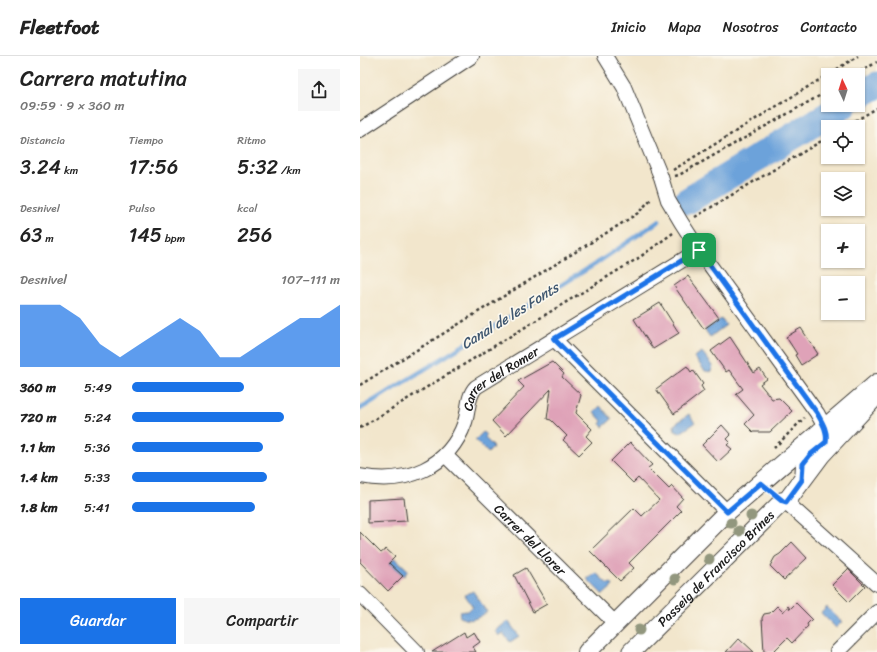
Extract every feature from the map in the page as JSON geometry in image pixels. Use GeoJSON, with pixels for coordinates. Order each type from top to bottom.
{"type":"FeatureCollection","features":[{"type":"Feature","properties":{"kind":"street"},"geometry":{"type":"LineString","coordinates":[[360,130],[472,56]]}},
{"type":"Feature","properties":{"kind":"street"},"geometry":{"type":"LineString","coordinates":[[605,56],[624,87],[661,177],[668,200],[682,224],[699,250],[817,413],[824,427],[827,436],[826,442],[810,455],[803,464],[792,493]]}},
{"type":"Feature","properties":{"kind":"street","name":"Carrer del Romer"},"geometry":{"type":"LineString","coordinates":[[360,476],[380,479],[402,477],[424,470],[434,464],[445,455],[456,440],[464,422],[471,392],[476,387],[699,250]]}},
{"type":"Feature","properties":{"kind":"street"},"geometry":{"type":"LineString","coordinates":[[554,339],[727,512]]}},
{"type":"Feature","properties":{"kind":"street"},"geometry":{"type":"LineString","coordinates":[[587,652],[727,512],[877,383]]}},
{"type":"Feature","properties":{"kind":"street","name":"Passeig de Francisco Brines"},"geometry":{"type":"LineString","coordinates":[[631,652],[792,493],[821,455],[877,395]]}},
{"type":"Feature","properties":{"kind":"street","name":"Carrer del Llorer"},"geometry":{"type":"LineString","coordinates":[[445,455],[615,623]]}},
{"type":"Feature","properties":{"kind":"street"},"geometry":{"type":"LineString","coordinates":[[777,469],[792,493],[877,584]]}},
{"type":"Feature","properties":{"kind":"street"},"geometry":{"type":"LineString","coordinates":[[761,483],[792,493]]}},
{"type":"Feature","properties":{"kind":"street"},"geometry":{"type":"LineString","coordinates":[[360,594],[417,652]]}},
{"type":"Feature","properties":{"kind":"street"},"geometry":{"type":"LineString","coordinates":[[837,652],[877,612]]}},
{"type":"Feature","properties":{"kind":"path"},"geometry":{"type":"LineString","coordinates":[[360,385],[638,213],[651,200],[661,177],[858,56]]}},
{"type":"Feature","properties":{"kind":"path"},"geometry":{"type":"LineString","coordinates":[[865,69],[877,62]]}},
{"type":"Feature","properties":{"kind":"path"},"geometry":{"type":"LineString","coordinates":[[661,177],[679,175],[821,95]]}},
{"type":"Feature","properties":{"kind":"path"},"geometry":{"type":"LineString","coordinates":[[857,120],[877,108]]}},
{"type":"Feature","properties":{"kind":"path"},"geometry":{"type":"LineString","coordinates":[[360,428],[640,257],[682,224],[821,141]]}},
{"type":"Feature","properties":{"kind":"water"},"geometry":{"type":"Polygon","coordinates":[[[721,319],[726,325],[710,337],[705,330],[721,319]]]}},
{"type":"Feature","properties":{"kind":"water"},"geometry":{"type":"Polygon","coordinates":[[[702,352],[713,366],[711,372],[705,371],[694,357],[702,352]]]}},
{"type":"Feature","properties":{"kind":"water"},"geometry":{"type":"Polygon","coordinates":[[[600,406],[612,419],[603,427],[600,424],[602,421],[594,412],[600,406]]]}},
{"type":"Feature","properties":{"kind":"water"},"geometry":{"type":"Polygon","coordinates":[[[689,414],[695,423],[680,433],[675,431],[674,425],[689,414]]]}},
{"type":"Feature","properties":{"kind":"water"},"geometry":{"type":"Polygon","coordinates":[[[483,432],[486,435],[485,438],[494,447],[488,453],[475,440],[483,432]]]}},
{"type":"Feature","properties":{"kind":"water"},"geometry":{"type":"Polygon","coordinates":[[[395,558],[408,570],[404,576],[390,563],[395,558]]]}},
{"type":"Feature","properties":{"kind":"water"},"geometry":{"type":"Polygon","coordinates":[[[596,573],[608,584],[611,583],[613,586],[603,595],[587,579],[596,573]]]}},
{"type":"Feature","properties":{"kind":"water"},"geometry":{"type":"Polygon","coordinates":[[[473,591],[487,612],[474,619],[467,620],[460,617],[459,612],[467,611],[473,607],[465,595],[473,591]]]}},
{"type":"Feature","properties":{"kind":"water"},"geometry":{"type":"Polygon","coordinates":[[[827,607],[842,622],[836,628],[821,613],[827,607]]]}},
{"type":"Feature","properties":{"kind":"water"},"geometry":{"type":"Polygon","coordinates":[[[508,621],[519,636],[510,642],[503,633],[499,636],[495,631],[508,621]]]}},
{"type":"Feature","properties":{"kind":"building"},"geometry":{"type":"Polygon","coordinates":[[[688,276],[719,318],[704,329],[674,286],[688,276]]]}},
{"type":"Feature","properties":{"kind":"building"},"geometry":{"type":"Polygon","coordinates":[[[660,303],[679,333],[653,349],[634,319],[660,303]]]}},
{"type":"Feature","properties":{"kind":"building"},"geometry":{"type":"Polygon","coordinates":[[[801,328],[818,354],[801,365],[795,355],[797,354],[786,337],[801,328]]]}},
{"type":"Feature","properties":{"kind":"building"},"geometry":{"type":"Polygon","coordinates":[[[730,337],[754,373],[760,369],[767,379],[760,384],[772,399],[779,398],[792,411],[770,432],[753,432],[745,424],[754,415],[736,394],[743,389],[729,370],[726,372],[711,351],[730,337]]]}},
{"type":"Feature","properties":{"kind":"building"},"geometry":{"type":"Polygon","coordinates":[[[552,362],[564,374],[562,377],[581,395],[576,413],[592,429],[586,436],[592,442],[579,455],[563,440],[567,436],[551,420],[547,419],[551,389],[506,436],[492,421],[524,387],[518,381],[552,362]]]}},
{"type":"Feature","properties":{"kind":"building"},"geometry":{"type":"Polygon","coordinates":[[[687,366],[691,372],[693,370],[703,384],[701,386],[704,391],[674,414],[656,389],[687,366]]]}},
{"type":"Feature","properties":{"kind":"building"},"geometry":{"type":"Polygon","coordinates":[[[722,425],[731,435],[727,439],[730,442],[727,445],[732,449],[718,462],[702,445],[722,425]]]}},
{"type":"Feature","properties":{"kind":"building"},"geometry":{"type":"Polygon","coordinates":[[[630,442],[652,465],[648,468],[669,489],[672,486],[683,498],[676,506],[681,511],[629,563],[634,568],[620,581],[590,551],[634,508],[642,516],[659,500],[638,478],[633,483],[611,461],[630,442]]]}},
{"type":"Feature","properties":{"kind":"building"},"geometry":{"type":"Polygon","coordinates":[[[404,498],[407,521],[368,523],[368,500],[404,498]]]}},
{"type":"Feature","properties":{"kind":"building"},"geometry":{"type":"Polygon","coordinates":[[[360,532],[381,553],[386,549],[395,557],[389,563],[403,576],[388,591],[360,562],[360,532]]]}},
{"type":"Feature","properties":{"kind":"building"},"geometry":{"type":"Polygon","coordinates":[[[792,542],[807,558],[784,580],[770,566],[775,557],[792,542]]]}},
{"type":"Feature","properties":{"kind":"building"},"geometry":{"type":"Polygon","coordinates":[[[526,568],[547,604],[533,612],[514,575],[526,568]]]}},
{"type":"Feature","properties":{"kind":"building"},"geometry":{"type":"Polygon","coordinates":[[[848,569],[865,586],[849,602],[832,585],[848,569]]]}},
{"type":"Feature","properties":{"kind":"building"},"geometry":{"type":"Polygon","coordinates":[[[796,603],[812,619],[807,624],[808,626],[792,643],[787,638],[773,652],[764,652],[762,618],[764,614],[770,613],[777,606],[783,612],[788,606],[790,609],[796,603]]]}},
{"type":"Feature","properties":{"kind":"building"},"geometry":{"type":"Polygon","coordinates":[[[464,632],[466,637],[474,632],[480,642],[473,647],[476,652],[432,652],[464,632]]]}},
{"type":"Feature","properties":{"kind":"building"},"geometry":{"type":"Polygon","coordinates":[[[739,638],[754,652],[726,652],[739,638]]]}},
{"type":"Feature","properties":{"kind":"waterway","name":"Canal de les Fonts"},"geometry":{"type":"LineString","coordinates":[[865,92],[877,85]]}},
{"type":"Feature","properties":{"kind":"waterway","name":"Canal de les Fonts"},"geometry":{"type":"LineString","coordinates":[[687,201],[833,112]]}},
{"type":"Feature","properties":{"kind":"waterway","name":"Canal de les Fonts"},"geometry":{"type":"LineString","coordinates":[[360,409],[597,263],[659,221]]}},
{"type":"Feature","properties":{"kind":"route"},"geometry":{"type":"LineString","coordinates":[[699,250],[817,413],[824,427],[827,436],[826,442],[810,455],[803,464],[802,480],[786,502],[761,483],[727,512],[554,339],[699,250]]}}]}
